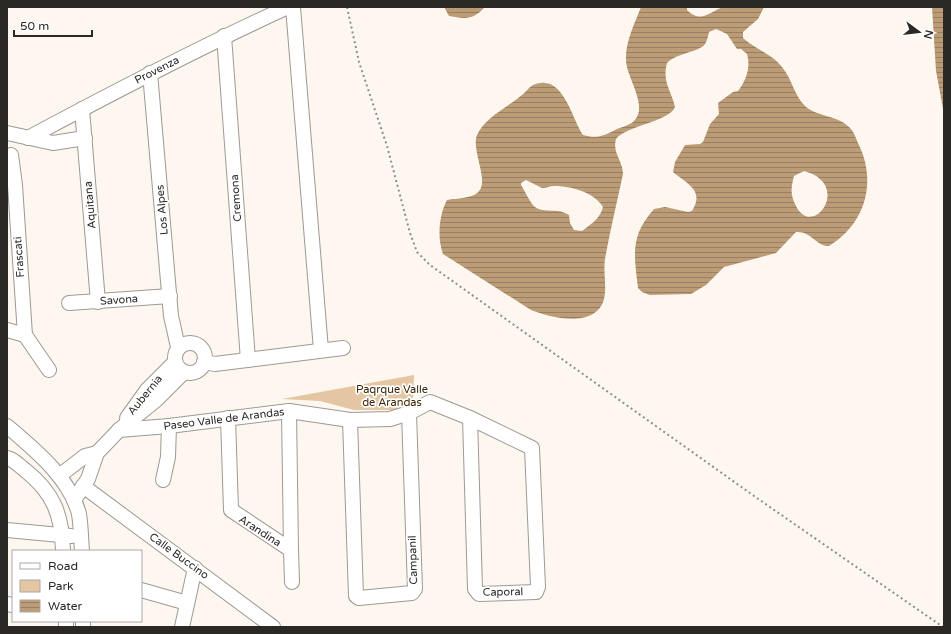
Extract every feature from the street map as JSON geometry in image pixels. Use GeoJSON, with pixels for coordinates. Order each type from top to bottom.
{"type":"FeatureCollection","features":[{"type":"Feature","properties":{"kind":"street","name":"Provenza"},"geometry":{"type":"LineString","coordinates":[[28,138],[150,73],[224,36],[288,7]]}},
{"type":"Feature","properties":{"kind":"street"},"geometry":{"type":"LineString","coordinates":[[293,7],[321,350]]}},
{"type":"Feature","properties":{"kind":"street","name":"Cremona"},"geometry":{"type":"LineString","coordinates":[[224,36],[248,360]]}},
{"type":"Feature","properties":{"kind":"street","name":"Los Alpes"},"geometry":{"type":"LineString","coordinates":[[150,73],[173,329],[178,347]]}},
{"type":"Feature","properties":{"kind":"street","name":"Aquitana"},"geometry":{"type":"LineString","coordinates":[[82,109],[98,302]]}},
{"type":"Feature","properties":{"kind":"street"},"geometry":{"type":"LineString","coordinates":[[7,133],[53,143],[85,138]]}},
{"type":"Feature","properties":{"kind":"street","name":"Frascati"},"geometry":{"type":"LineString","coordinates":[[11,155],[13,253],[25,335],[48,370]]}},
{"type":"Feature","properties":{"kind":"street","name":"Savona"},"geometry":{"type":"LineString","coordinates":[[69,303],[170,296]]}},
{"type":"Feature","properties":{"kind":"street"},"geometry":{"type":"LineString","coordinates":[[7,330],[25,335]]}},
{"type":"Feature","properties":{"kind":"street"},"geometry":{"type":"LineString","coordinates":[[189,342],[200,346],[203,350],[204,362],[196,372],[179,367],[175,354],[178,347],[189,342]]}},
{"type":"Feature","properties":{"kind":"street"},"geometry":{"type":"LineString","coordinates":[[204,362],[216,364],[343,348]]}},
{"type":"Feature","properties":{"kind":"street","name":"Aubernia"},"geometry":{"type":"LineString","coordinates":[[74,500],[93,469],[97,453],[119,430],[156,400],[179,367]]}},
{"type":"Feature","properties":{"kind":"street","name":"Paseo Valle de Arandas"},"geometry":{"type":"LineString","coordinates":[[119,430],[169,426],[289,411],[350,420],[390,419],[409,413],[430,402],[470,418],[532,448]]}},
{"type":"Feature","properties":{"kind":"street","name":"Arandina"},"geometry":{"type":"LineString","coordinates":[[289,411],[291,550]]}},
{"type":"Feature","properties":{"kind":"street","name":"Campanil"},"geometry":{"type":"LineString","coordinates":[[350,420],[356,596],[359,598],[412,593],[414,589],[409,413]]}},
{"type":"Feature","properties":{"kind":"street","name":"Arandina"},"geometry":{"type":"LineString","coordinates":[[228,418],[231,510],[291,550]]}},
{"type":"Feature","properties":{"kind":"street","name":"Caporal"},"geometry":{"type":"LineString","coordinates":[[470,418],[475,590],[479,594],[536,592],[538,590],[532,448]]}},
{"type":"Feature","properties":{"kind":"street"},"geometry":{"type":"LineString","coordinates":[[7,426],[26,442],[59,476],[74,500],[79,514],[82,550]]}},
{"type":"Feature","properties":{"kind":"street"},"geometry":{"type":"LineString","coordinates":[[163,480],[168,457],[169,426]]}},
{"type":"Feature","properties":{"kind":"street"},"geometry":{"type":"LineString","coordinates":[[26,442],[9,458],[28,473],[53,502],[61,520],[57,534],[63,550]]}},
{"type":"Feature","properties":{"kind":"street","name":"Aubernia"},"geometry":{"type":"LineString","coordinates":[[59,476],[85,456],[97,453]]}},
{"type":"Feature","properties":{"kind":"street","name":"Calle Buccino"},"geometry":{"type":"LineString","coordinates":[[83,486],[195,568],[258,621],[274,627]]}},
{"type":"Feature","properties":{"kind":"street"},"geometry":{"type":"LineString","coordinates":[[7,530],[81,537]]}},
{"type":"Feature","properties":{"kind":"street"},"geometry":{"type":"LineString","coordinates":[[291,550],[292,582]]}},
{"type":"Feature","properties":{"kind":"street"},"geometry":{"type":"LineString","coordinates":[[182,627],[195,568]]}},
{"type":"Feature","properties":{"kind":"street"},"geometry":{"type":"LineString","coordinates":[[142,590],[188,602]]}},
{"type":"Feature","properties":{"kind":"path"},"geometry":{"type":"LineString","coordinates":[[347,7],[359,62],[384,139],[410,233],[417,252],[430,265],[721,473],[943,627]]}},
{"type":"Feature","properties":{"kind":"green space","name":"Paqrque Valle de Arandas"},"geometry":{"type":"Polygon","coordinates":[[[414,375],[413,398],[398,410],[354,410],[320,401],[282,399],[414,375]]]}},
{"type":"Feature","properties":{"kind":"water"},"geometry":{"type":"Polygon","coordinates":[[[728,6],[764,7],[758,19],[743,32],[743,38],[778,62],[801,102],[805,106],[810,110],[839,120],[849,127],[855,135],[864,159],[867,174],[867,188],[864,202],[859,214],[851,226],[841,237],[829,246],[820,244],[806,234],[796,232],[776,253],[724,267],[706,285],[691,294],[650,295],[642,292],[638,288],[635,255],[637,237],[641,228],[654,209],[665,207],[688,212],[692,211],[696,198],[695,193],[689,184],[673,172],[675,162],[685,145],[700,144],[703,142],[710,124],[719,114],[718,103],[733,92],[738,91],[747,74],[747,54],[741,49],[737,49],[727,34],[716,29],[709,32],[705,44],[702,47],[676,57],[667,63],[666,81],[675,107],[671,112],[657,120],[629,130],[621,134],[616,139],[615,149],[623,169],[623,174],[605,259],[605,294],[599,308],[592,314],[583,318],[572,319],[550,316],[531,310],[443,254],[440,241],[440,227],[444,206],[447,200],[473,196],[479,191],[482,186],[482,180],[476,148],[477,135],[485,123],[533,85],[543,83],[552,85],[559,90],[565,98],[583,135],[592,137],[600,136],[628,125],[634,121],[638,115],[639,108],[636,91],[627,67],[626,53],[633,26],[641,7],[687,7],[687,10],[692,14],[702,16],[728,6]],[[804,171],[794,176],[792,195],[796,206],[803,215],[811,217],[819,213],[825,206],[827,197],[826,187],[818,178],[804,171]],[[526,180],[521,183],[521,185],[533,205],[539,209],[560,211],[569,215],[570,223],[574,230],[582,231],[595,221],[602,211],[603,207],[594,197],[582,191],[561,186],[542,188],[526,180]]]}},
{"type":"Feature","properties":{"kind":"water"},"geometry":{"type":"Polygon","coordinates":[[[444,7],[485,7],[477,14],[469,18],[460,18],[449,16],[444,7]]]}},
{"type":"Feature","properties":{"kind":"water"},"geometry":{"type":"Polygon","coordinates":[[[932,7],[944,7],[944,114],[936,71],[932,7]]]}}]}
